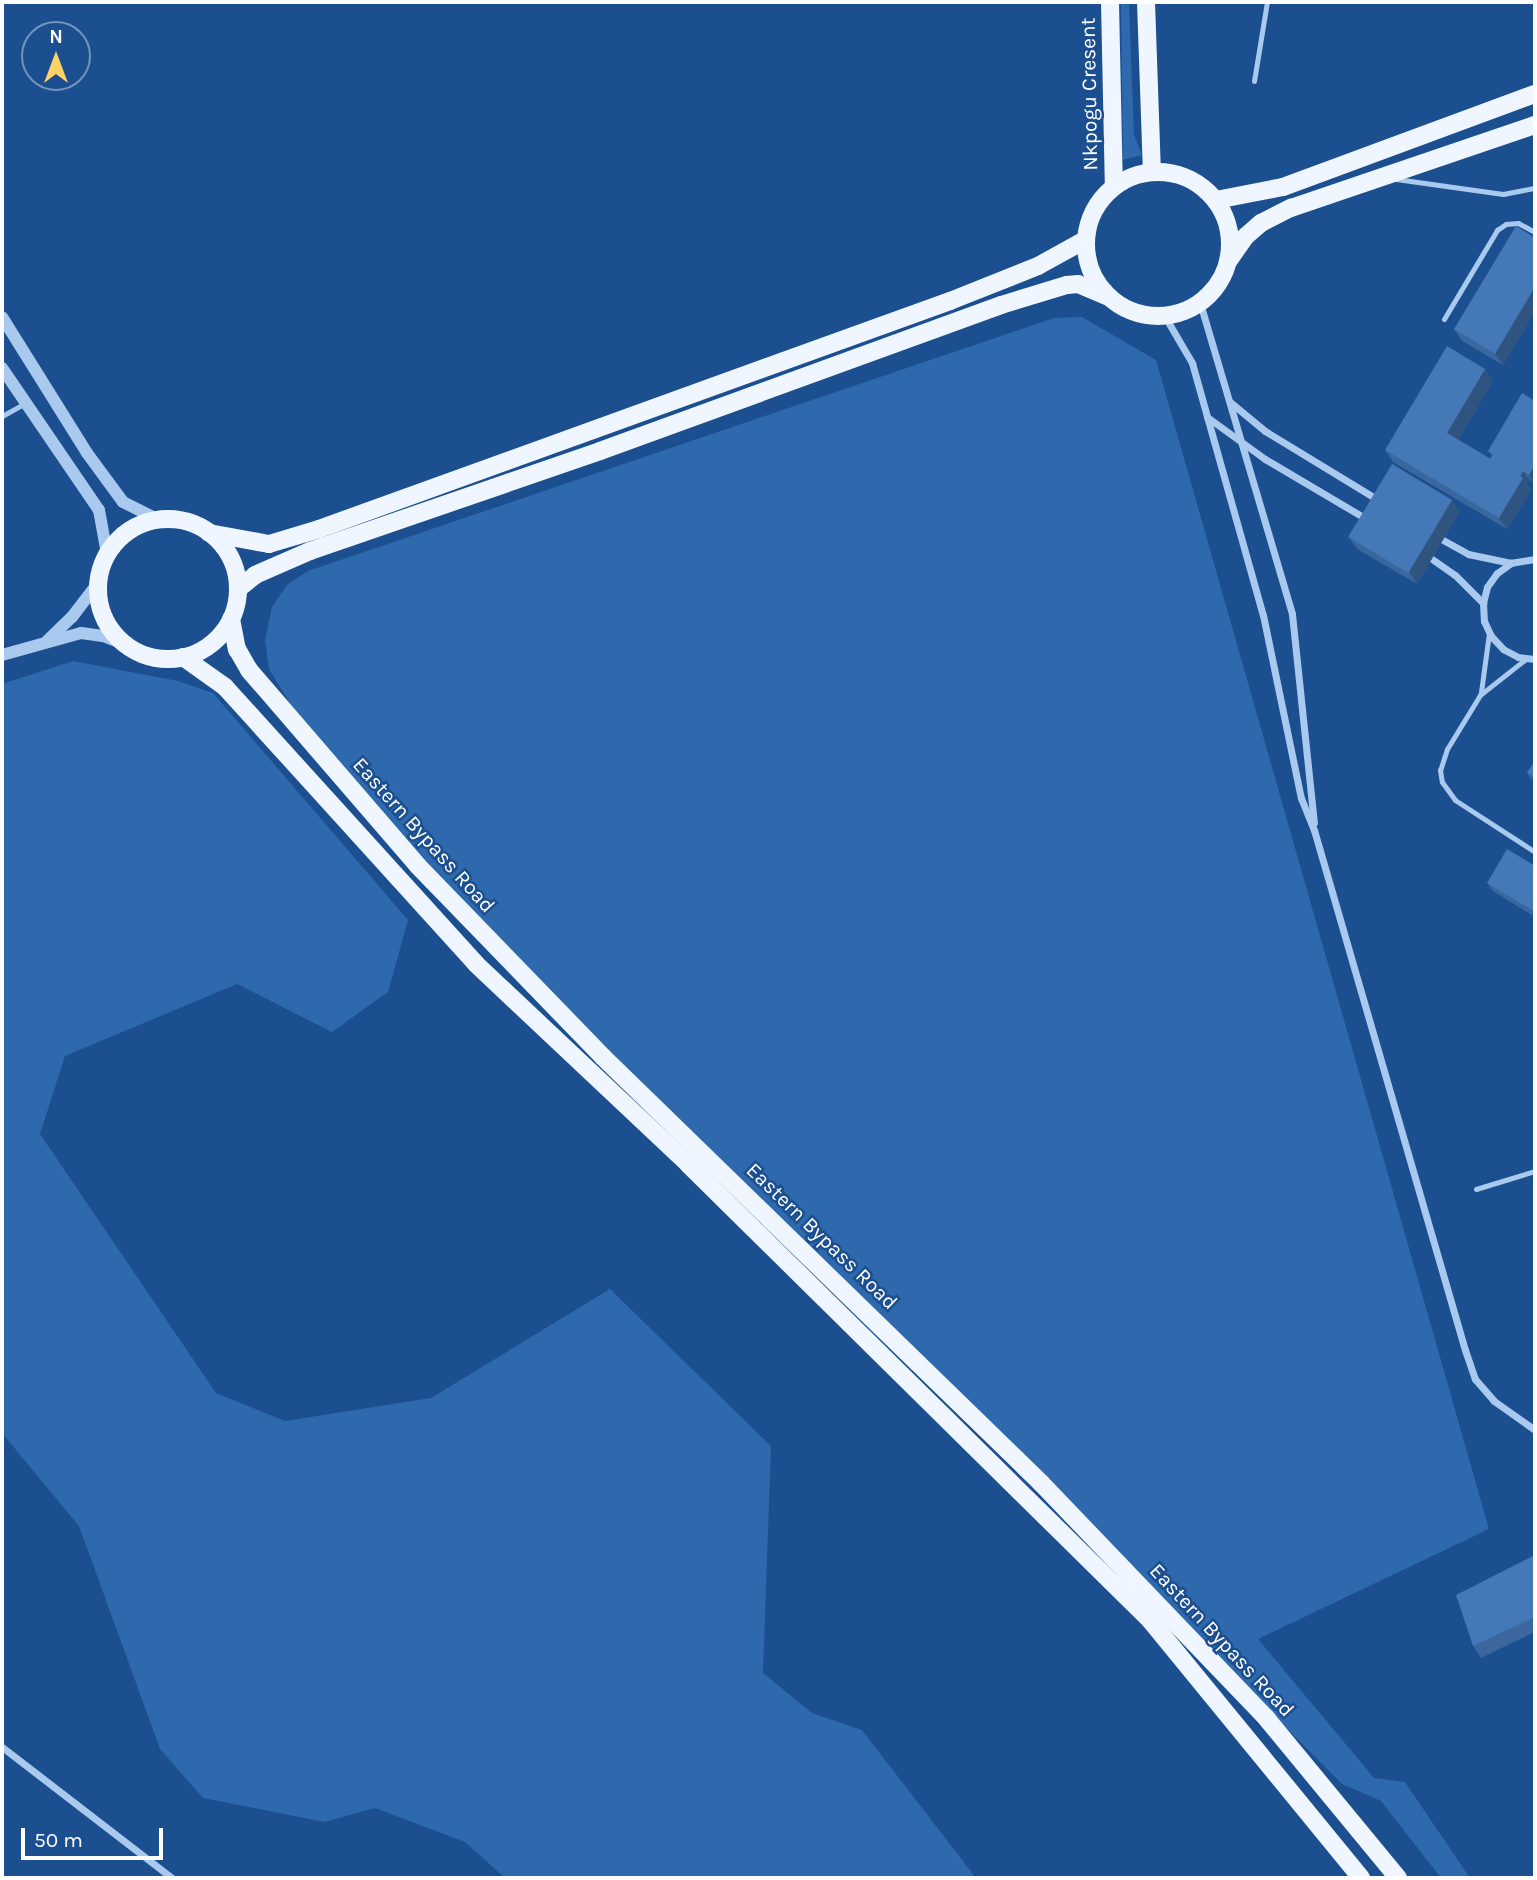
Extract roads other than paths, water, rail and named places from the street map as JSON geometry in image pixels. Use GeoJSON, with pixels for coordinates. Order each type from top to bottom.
{"type":"FeatureCollection","features":[{"type":"Feature","properties":{"kind":"main road","name":"Nkpogu Cresent"},"geometry":{"type":"LineString","coordinates":[[1110,2],[1114,186]]}},
{"type":"Feature","properties":{"kind":"main road"},"geometry":{"type":"LineString","coordinates":[[1146,2],[1152,171]]}},
{"type":"Feature","properties":{"kind":"main road"},"geometry":{"type":"LineString","coordinates":[[1216,200],[1283,187],[1535,94]]}},
{"type":"Feature","properties":{"kind":"main road"},"geometry":{"type":"LineString","coordinates":[[238,589],[255,575],[310,551],[600,451],[1001,305],[1067,285],[1078,284],[1109,297],[1132,311],[1164,315],[1200,303],[1218,285],[1229,260],[1246,236],[1261,223],[1291,208],[1535,125]]}},
{"type":"Feature","properties":{"kind":"main road"},"geometry":{"type":"LineString","coordinates":[[1109,297],[1091,271],[1085,240],[1093,210],[1114,186],[1125,179],[1152,171],[1181,175],[1194,181],[1216,200],[1228,223],[1229,260]]}},
{"type":"Feature","properties":{"kind":"main road"},"geometry":{"type":"LineString","coordinates":[[209,533],[230,558],[238,589],[231,619],[215,640],[201,651],[183,657],[155,658],[126,646],[106,622],[99,603],[98,583],[107,554],[129,531],[159,520],[190,523],[209,533],[268,544],[319,529],[950,301],[1038,265],[1085,240]]}},
{"type":"Feature","properties":{"kind":"main road","name":"Eastern Bypass Road"},"geometry":{"type":"LineString","coordinates":[[231,619],[237,649],[249,670],[418,866],[603,1057],[1041,1483],[1267,1719],[1398,1878]]}},
{"type":"Feature","properties":{"kind":"main road","name":"Eastern Bypass Road"},"geometry":{"type":"LineString","coordinates":[[183,657],[225,687],[476,964],[688,1164],[1150,1620],[1361,1878]]}},
{"type":"Feature","properties":{"kind":"street"},"geometry":{"type":"LineString","coordinates":[[1200,303],[1292,614],[1314,830]]}},
{"type":"Feature","properties":{"kind":"street"},"geometry":{"type":"LineString","coordinates":[[1164,315],[1192,363],[1263,615],[1301,798],[1314,830],[1475,1379],[1494,1401],[1535,1430]]}},
{"type":"Feature","properties":{"kind":"street"},"geometry":{"type":"LineString","coordinates":[[2,317],[87,453],[123,502],[159,520]]}},
{"type":"Feature","properties":{"kind":"street"},"geometry":{"type":"LineString","coordinates":[[2,368],[99,510],[107,554]]}},
{"type":"Feature","properties":{"kind":"street"},"geometry":{"type":"LineString","coordinates":[[1228,401],[1265,431],[1384,503]]}},
{"type":"Feature","properties":{"kind":"street"},"geometry":{"type":"LineString","coordinates":[[1207,416],[1241,443],[1372,523]]}},
{"type":"Feature","properties":{"kind":"street"},"geometry":{"type":"LineString","coordinates":[[1443,540],[1477,557],[1511,563]]}},
{"type":"Feature","properties":{"kind":"street"},"geometry":{"type":"LineString","coordinates":[[1531,658],[1503,649],[1489,633],[1484,621],[1483,603],[1487,587],[1497,573],[1511,563],[1533,558]]}},
{"type":"Feature","properties":{"kind":"street"},"geometry":{"type":"LineString","coordinates":[[1432,559],[1455,575],[1483,603]]}},
{"type":"Feature","properties":{"kind":"street"},"geometry":{"type":"LineString","coordinates":[[47,641],[72,617],[98,583]]}},
{"type":"Feature","properties":{"kind":"street"},"geometry":{"type":"LineString","coordinates":[[2,655],[81,633],[103,636],[126,646]]}},
{"type":"Feature","properties":{"kind":"street"},"geometry":{"type":"LineString","coordinates":[[2,1747],[172,1878]]}},
{"type":"Feature","properties":{"kind":"lane"},"geometry":{"type":"LineString","coordinates":[[1254,81],[1266,2]]}},
{"type":"Feature","properties":{"kind":"lane"},"geometry":{"type":"LineString","coordinates":[[1383,177],[1503,194],[1535,188]]}},
{"type":"Feature","properties":{"kind":"lane"},"geometry":{"type":"LineString","coordinates":[[1444,319],[1497,230],[1506,224],[1518,223],[1535,232]]}},
{"type":"Feature","properties":{"kind":"lane"},"geometry":{"type":"LineString","coordinates":[[2,416],[25,403]]}},
{"type":"Feature","properties":{"kind":"lane"},"geometry":{"type":"LineString","coordinates":[[1480,695],[1489,633]]}},
{"type":"Feature","properties":{"kind":"lane"},"geometry":{"type":"LineString","coordinates":[[1531,658],[1480,695],[1447,749],[1440,770],[1442,782],[1455,800],[1535,852]]}},
{"type":"Feature","properties":{"kind":"lane"},"geometry":{"type":"LineString","coordinates":[[1476,1189],[1535,1171]]}}]}
